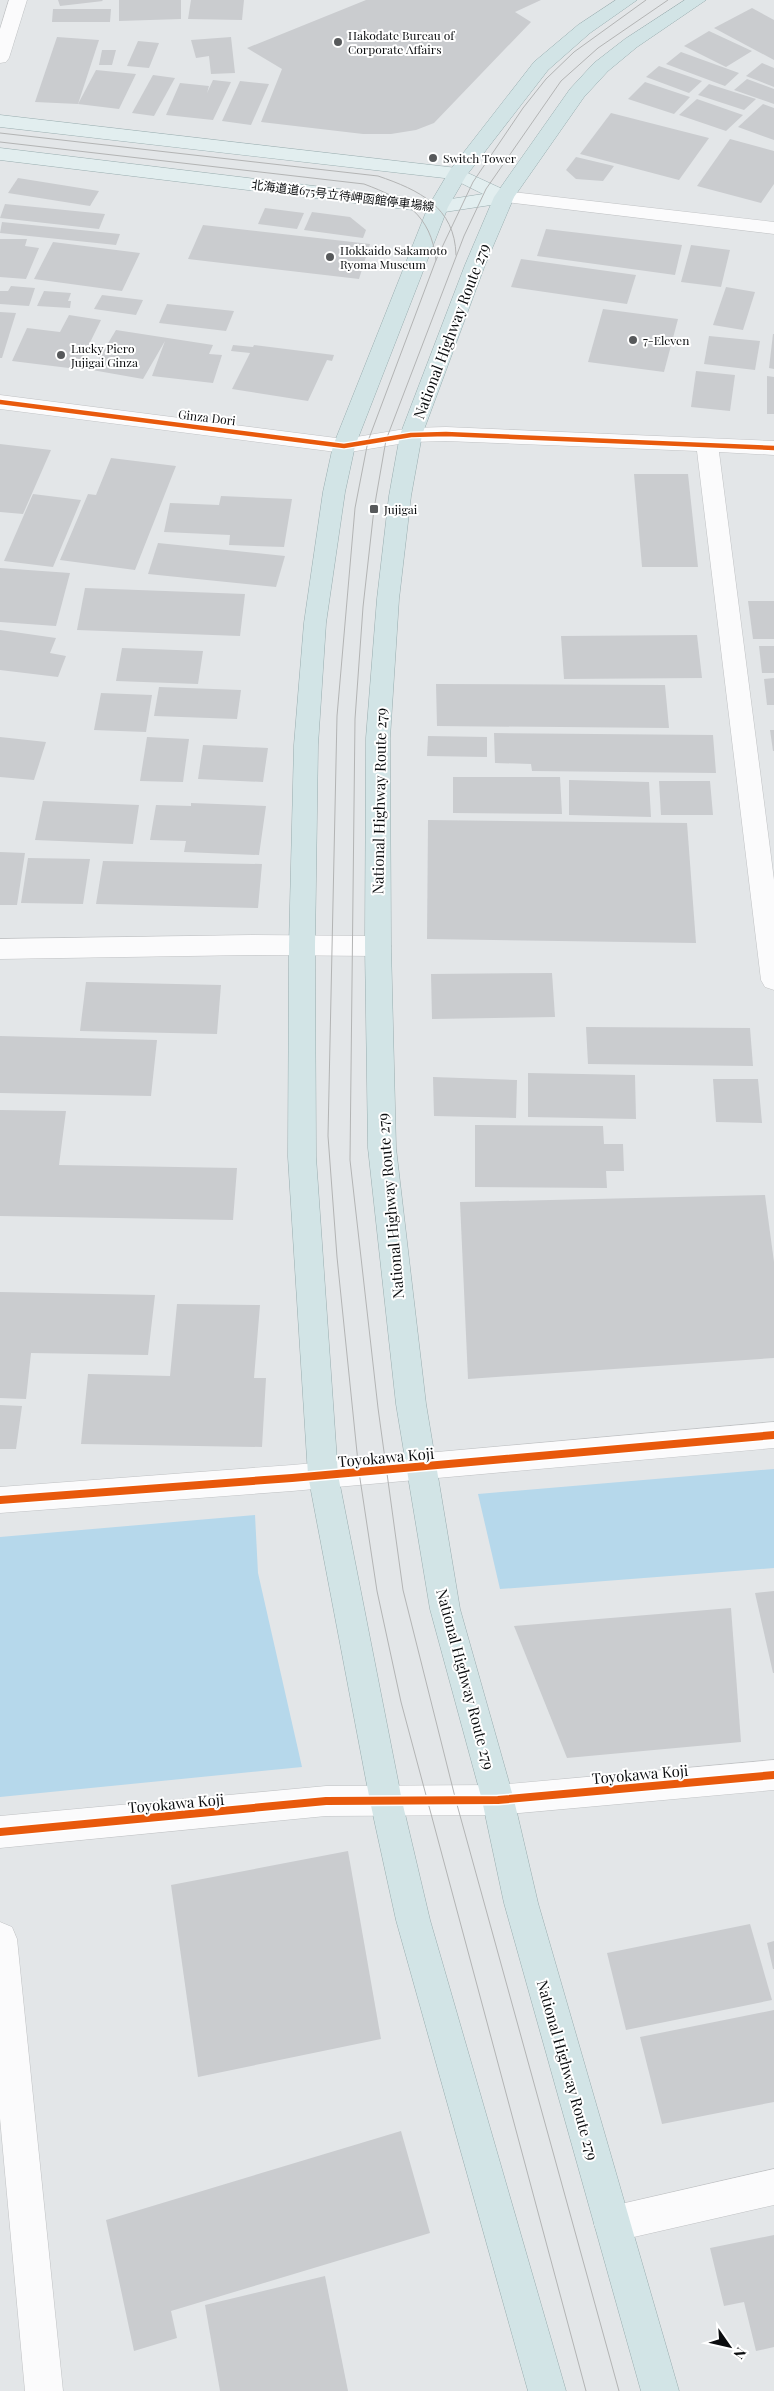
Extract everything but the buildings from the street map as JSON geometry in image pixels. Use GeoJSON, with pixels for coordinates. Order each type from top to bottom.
{"type":"FeatureCollection","features":[{"type":"Feature","properties":{"kind":"highway"},"geometry":{"type":"LineString","coordinates":[[547,2391],[413,1920],[386,1801],[323,1475],[302,1157],[302,946],[306,745],[313,651],[334,492],[344,446],[438,207],[457,174],[540,66],[584,30],[628,0]]}},
{"type":"Feature","properties":{"kind":"highway","name":"National Highway Route 279"},"geometry":{"type":"LineString","coordinates":[[660,2391],[520,1903],[498,1800],[445,1609],[421,1466],[406,1360],[382,1148],[378,946],[378,738],[388,598],[400,496],[411,435],[475,265],[504,197],[577,93],[602,67],[631,43],[697,0]]}},
{"type":"Feature","properties":{"kind":"main road"},"geometry":{"type":"LineString","coordinates":[[0,121],[457,174],[504,197]]}},
{"type":"Feature","properties":{"kind":"main road","name":"北海道道675号立待岬函館停車場線"},"geometry":{"type":"LineString","coordinates":[[0,154],[360,196],[438,207],[504,197]]}},
{"type":"Feature","properties":{"kind":"street"},"geometry":{"type":"LineString","coordinates":[[0,58],[18,0]]}},
{"type":"Feature","properties":{"kind":"street"},"geometry":{"type":"LineString","coordinates":[[504,197],[774,228]]}},
{"type":"Feature","properties":{"kind":"street","name":"Ginza Dori"},"geometry":{"type":"LineString","coordinates":[[0,402],[344,446],[411,435],[446,434],[774,448]]}},
{"type":"Feature","properties":{"kind":"street"},"geometry":{"type":"LineString","coordinates":[[707,444],[774,980]]}},
{"type":"Feature","properties":{"kind":"street"},"geometry":{"type":"LineString","coordinates":[[0,949],[378,946]]}},
{"type":"Feature","properties":{"kind":"street","name":"Toyokawa Koji"},"geometry":{"type":"LineString","coordinates":[[0,1500],[323,1475],[774,1435]]}},
{"type":"Feature","properties":{"kind":"street","name":"Toyokawa Koji"},"geometry":{"type":"LineString","coordinates":[[0,1832],[326,1801],[429,1802],[498,1800],[774,1775]]}},
{"type":"Feature","properties":{"kind":"street"},"geometry":{"type":"LineString","coordinates":[[0,1939],[44,2391]]}},
{"type":"Feature","properties":{"kind":"street"},"geometry":{"type":"LineString","coordinates":[[612,2224],[774,2187]]}},
{"type":"Feature","properties":{"kind":"shaded area"},"geometry":{"type":"Polygon","coordinates":[[[774,1469],[774,1568],[500,1589],[478,1494],[774,1469]]]}},
{"type":"Feature","properties":{"kind":"shaded area"},"geometry":{"type":"Polygon","coordinates":[[[255,1515],[258,1573],[302,1767],[0,1797],[0,1537],[255,1515]]]}},
{"type":"Feature","properties":{"kind":"tram line"},"geometry":{"type":"LineString","coordinates":[[451,229],[473,182],[523,108],[546,79],[574,52],[646,0]]}},
{"type":"Feature","properties":{"kind":"tram line"},"geometry":{"type":"LineString","coordinates":[[619,2391],[456,1801],[403,1590],[378,1408],[350,1160],[355,719],[363,607],[374,509],[386,440],[464,236],[486,189],[561,81],[598,48],[668,0]]}},
{"type":"Feature","properties":{"kind":"tram line"},"geometry":{"type":"LineString","coordinates":[[0,133],[378,176],[420,194],[442,213],[451,229]]}},
{"type":"Feature","properties":{"kind":"tram line"},"geometry":{"type":"LineString","coordinates":[[0,142],[364,184],[391,196],[413,210],[422,220],[428,231],[436,260]]}},
{"type":"Feature","properties":{"kind":"tram line"},"geometry":{"type":"LineString","coordinates":[[436,260],[451,229]]}},
{"type":"Feature","properties":{"kind":"tram line"},"geometry":{"type":"LineString","coordinates":[[451,229],[456,255]]}},
{"type":"Feature","properties":{"kind":"tram line"},"geometry":{"type":"LineString","coordinates":[[436,260],[368,441],[355,508],[337,716],[328,1136],[337,1257],[359,1472],[377,1591],[401,1702],[586,2391]]}},
{"type":"Feature","properties":{"kind":"cycle path"},"geometry":{"type":"LineString","coordinates":[[0,402],[344,446],[411,435],[446,434],[774,448]]}},
{"type":"Feature","properties":{"kind":"cycle path"},"geometry":{"type":"LineString","coordinates":[[0,1500],[292,1478],[774,1435]]}},
{"type":"Feature","properties":{"kind":"cycle path"},"geometry":{"type":"LineString","coordinates":[[0,1832],[326,1801],[429,1802],[498,1800],[774,1775]]}},
{"type":"Feature","properties":{"kind":"place","name":"Hakodate Bureau of Corporate Affairs"},"geometry":{"type":"Point","coordinates":[338,42]}},
{"type":"Feature","properties":{"kind":"place","name":"Switch Tower"},"geometry":{"type":"Point","coordinates":[433,158]}},
{"type":"Feature","properties":{"kind":"place","name":"Hokkaido Sakamoto Ryoma Museum"},"geometry":{"type":"Point","coordinates":[330,257]}},
{"type":"Feature","properties":{"kind":"place","name":"7-Eleven"},"geometry":{"type":"Point","coordinates":[633,340]}},
{"type":"Feature","properties":{"kind":"place","name":"Lucky Piero Jujigai Ginza"},"geometry":{"type":"Point","coordinates":[61,355]}},
{"type":"Feature","properties":{"kind":"place","name":"Jujigai"},"geometry":{"type":"Point","coordinates":[374,509]}}]}
